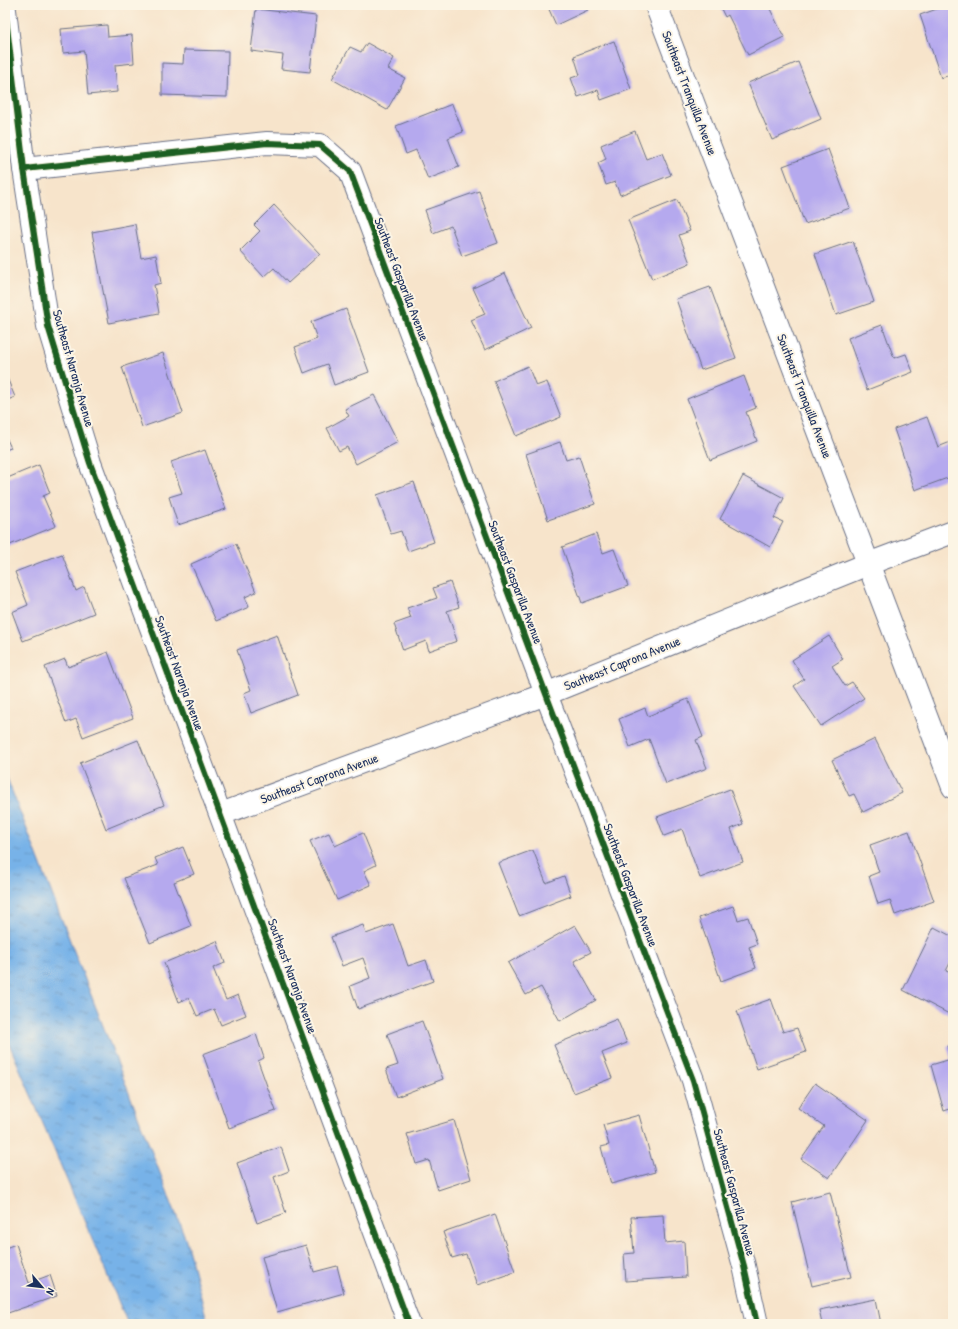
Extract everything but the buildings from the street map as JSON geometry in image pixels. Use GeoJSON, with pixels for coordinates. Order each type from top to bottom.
{"type":"FeatureCollection","features":[{"type":"Feature","properties":{"kind":"street","name":"Southeast Tranquilla Avenue"},"geometry":{"type":"LineString","coordinates":[[656,5],[953,787]]}},
{"type":"Feature","properties":{"kind":"street","name":"Southeast Naranja Avenue"},"geometry":{"type":"LineString","coordinates":[[5,10],[24,169],[48,326],[90,463],[409,1324]]}},
{"type":"Feature","properties":{"kind":"street","name":"Southeast Gasparilla Avenue"},"geometry":{"type":"LineString","coordinates":[[24,169],[267,143],[320,145],[350,172],[693,1080],[744,1266],[756,1324]]}},
{"type":"Feature","properties":{"kind":"street","name":"Southeast Caprona Avenue"},"geometry":{"type":"LineString","coordinates":[[221,814],[546,694],[868,564],[953,532]]}},
{"type":"Feature","properties":{"kind":"water"},"geometry":{"type":"Polygon","coordinates":[[[5,773],[186,1240],[208,1324],[128,1324],[5,1034],[5,773]]]}},
{"type":"Feature","properties":{"kind":"cycle path"},"geometry":{"type":"LineString","coordinates":[[5,10],[24,169],[48,326],[90,463],[409,1324]]}},
{"type":"Feature","properties":{"kind":"cycle path"},"geometry":{"type":"LineString","coordinates":[[24,169],[267,143],[320,145],[350,171],[546,694],[693,1080],[744,1266],[757,1324]]}}]}
